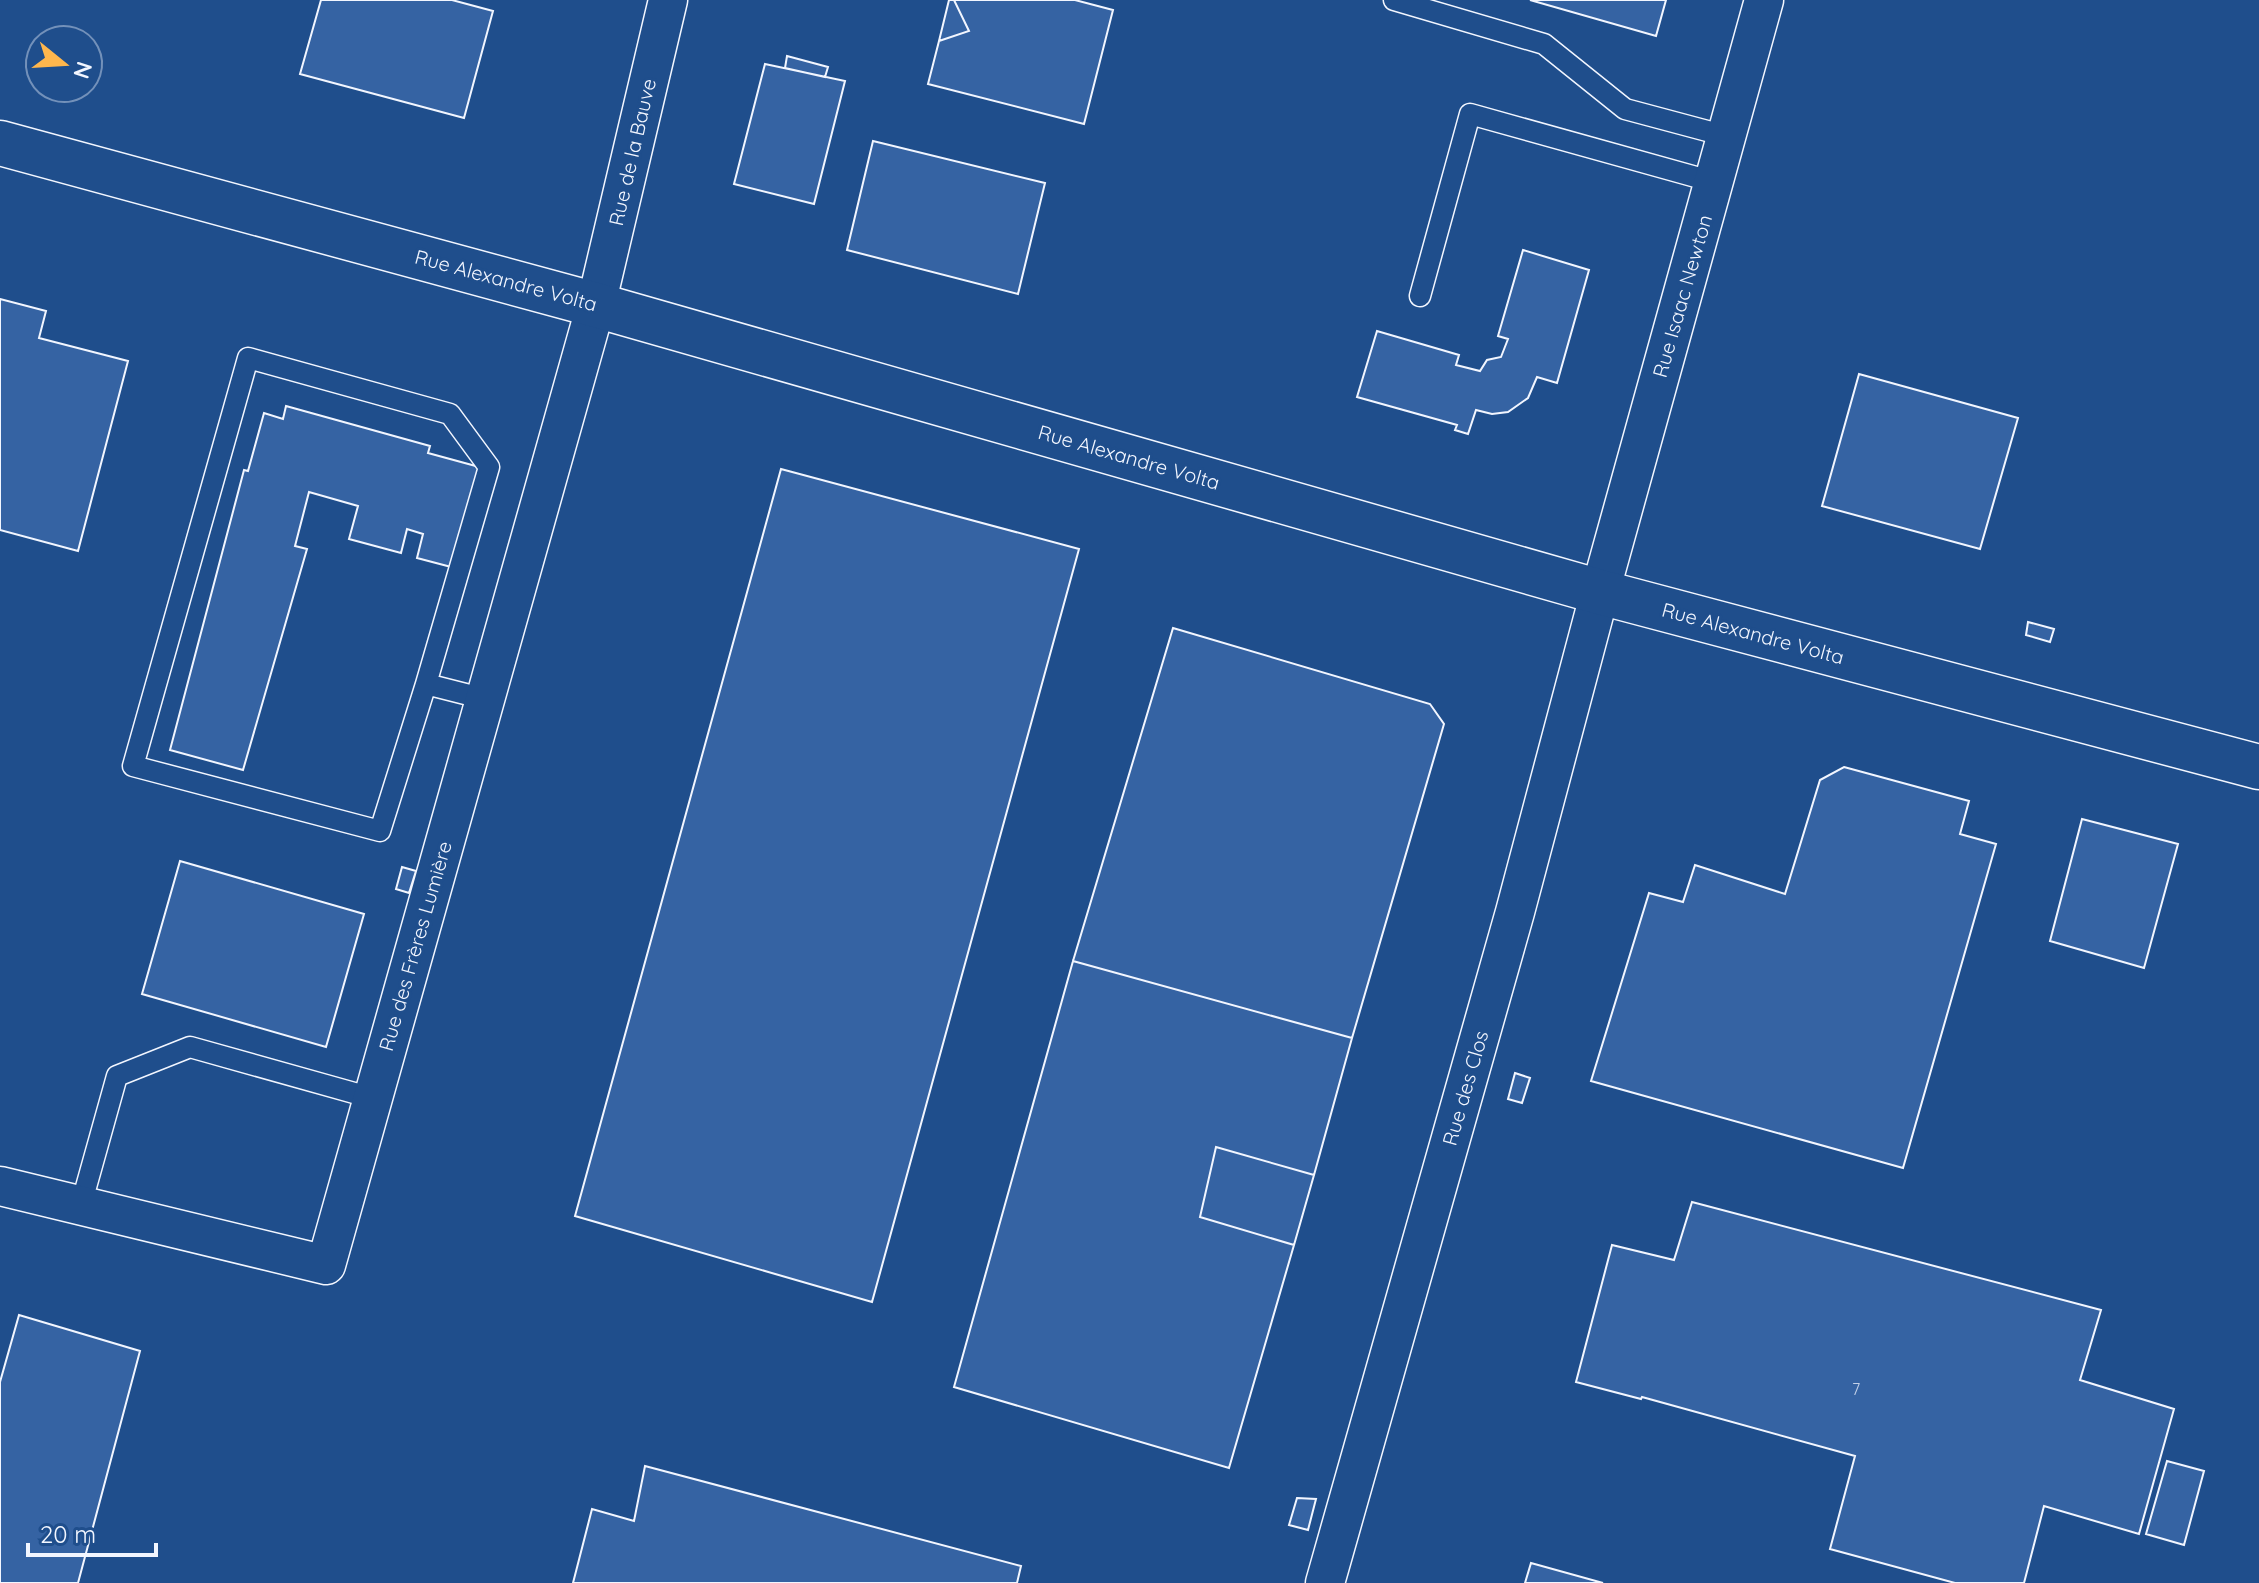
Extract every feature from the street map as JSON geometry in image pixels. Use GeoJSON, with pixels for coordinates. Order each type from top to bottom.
{"type":"FeatureCollection","features":[{"type":"Feature","properties":{"kind":"main road","name":"Rue Alexandre Volta"},"geometry":{"type":"LineString","coordinates":[[0,143],[596,305],[1600,592],[2259,767]]}},
{"type":"Feature","properties":{"kind":"street","name":"Rue de la Bauve"},"geometry":{"type":"LineString","coordinates":[[596,305],[668,0]]}},
{"type":"Feature","properties":{"kind":"street","name":"Rue Isaac Newton"},"geometry":{"type":"LineString","coordinates":[[1600,592],[1764,0]]}},
{"type":"Feature","properties":{"kind":"street","name":"Rue des Frères Lumière"},"geometry":{"type":"LineString","coordinates":[[0,1186],[326,1265],[596,305]]}},
{"type":"Feature","properties":{"kind":"street","name":"Rue des Clos"},"geometry":{"type":"LineString","coordinates":[[1325,1583],[1510,927],[1600,592]]}},
{"type":"Feature","properties":{"kind":"lane"},"geometry":{"type":"LineString","coordinates":[[1394,0],[1544,44],[1625,109],[1726,136]]}},
{"type":"Feature","properties":{"kind":"lane"},"geometry":{"type":"LineString","coordinates":[[1420,296],[1470,114],[1714,182]]}},
{"type":"Feature","properties":{"kind":"lane"},"geometry":{"type":"LineString","coordinates":[[248,358],[450,414],[489,467],[426,684],[380,831],[133,766],[248,358]]}},
{"type":"Feature","properties":{"kind":"lane"},"geometry":{"type":"LineString","coordinates":[[426,684],[485,699]]}},
{"type":"Feature","properties":{"kind":"lane"},"geometry":{"type":"LineString","coordinates":[[81,1205],[117,1076],[190,1047],[372,1098]]}},
{"type":"Feature","properties":{"kind":"building"},"geometry":{"type":"Polygon","coordinates":[[[321,0],[452,0],[493,11],[464,118],[300,74],[321,0]]]}},
{"type":"Feature","properties":{"kind":"building"},"geometry":{"type":"Polygon","coordinates":[[[949,0],[954,0],[969,31],[939,41],[949,0]]]}},
{"type":"Feature","properties":{"kind":"building"},"geometry":{"type":"Polygon","coordinates":[[[954,0],[1075,0],[1113,10],[1084,124],[928,84],[939,41],[969,31],[954,0]]]}},
{"type":"Feature","properties":{"kind":"building"},"geometry":{"type":"Polygon","coordinates":[[[1530,0],[1666,0],[1656,36],[1530,0]]]}},
{"type":"Feature","properties":{"kind":"building"},"geometry":{"type":"Polygon","coordinates":[[[787,56],[828,67],[825,77],[785,68],[787,56]]]}},
{"type":"Feature","properties":{"kind":"building"},"geometry":{"type":"Polygon","coordinates":[[[765,64],[845,81],[814,204],[734,184],[765,64]]]}},
{"type":"Feature","properties":{"kind":"building"},"geometry":{"type":"Polygon","coordinates":[[[873,141],[1045,183],[1018,294],[847,250],[873,141]]]}},
{"type":"Feature","properties":{"kind":"building"},"geometry":{"type":"Polygon","coordinates":[[[1523,250],[1589,270],[1557,383],[1537,377],[1528,398],[1508,412],[1492,414],[1476,410],[1468,434],[1455,430],[1457,425],[1357,397],[1377,331],[1459,355],[1456,365],[1480,371],[1487,360],[1501,357],[1508,339],[1498,336],[1523,250]]]}},
{"type":"Feature","properties":{"kind":"building"},"geometry":{"type":"Polygon","coordinates":[[[0,299],[46,311],[39,338],[128,361],[78,551],[0,530],[0,299]]]}},
{"type":"Feature","properties":{"kind":"building"},"geometry":{"type":"Polygon","coordinates":[[[1859,374],[2018,418],[1980,549],[1822,506],[1859,374]]]}},
{"type":"Feature","properties":{"kind":"building"},"geometry":{"type":"Polygon","coordinates":[[[286,406],[430,446],[428,453],[483,468],[455,568],[417,558],[423,534],[407,529],[401,553],[349,539],[358,506],[309,492],[295,546],[307,549],[243,770],[170,750],[244,470],[248,471],[264,413],[283,419],[286,406]]]}},
{"type":"Feature","properties":{"kind":"building"},"geometry":{"type":"Polygon","coordinates":[[[781,469],[1079,549],[872,1302],[575,1216],[781,469]]]}},
{"type":"Feature","properties":{"kind":"building"},"geometry":{"type":"Polygon","coordinates":[[[2028,622],[2054,629],[2050,642],[2026,635],[2028,622]]]}},
{"type":"Feature","properties":{"kind":"building"},"geometry":{"type":"Polygon","coordinates":[[[1173,628],[1430,704],[1444,724],[1352,1038],[1073,961],[1173,628]]]}},
{"type":"Feature","properties":{"kind":"building"},"geometry":{"type":"Polygon","coordinates":[[[1844,767],[1969,801],[1960,834],[1996,844],[1903,1168],[1591,1081],[1649,893],[1683,902],[1695,865],[1785,894],[1820,780],[1844,767]]]}},
{"type":"Feature","properties":{"kind":"building"},"geometry":{"type":"Polygon","coordinates":[[[2082,819],[2178,844],[2144,968],[2050,941],[2082,819]]]}},
{"type":"Feature","properties":{"kind":"building"},"geometry":{"type":"Polygon","coordinates":[[[180,861],[364,914],[326,1047],[142,994],[180,861]]]}},
{"type":"Feature","properties":{"kind":"building"},"geometry":{"type":"Polygon","coordinates":[[[402,867],[416,871],[409,893],[396,889],[402,867]]]}},
{"type":"Feature","properties":{"kind":"building"},"geometry":{"type":"Polygon","coordinates":[[[1073,961],[1352,1038],[1314,1175],[1216,1147],[1200,1217],[1294,1245],[1229,1468],[954,1387],[1073,961]]]}},
{"type":"Feature","properties":{"kind":"building"},"geometry":{"type":"Polygon","coordinates":[[[1515,1073],[1530,1078],[1522,1103],[1508,1099],[1515,1073]]]}},
{"type":"Feature","properties":{"kind":"building"},"geometry":{"type":"Polygon","coordinates":[[[1216,1147],[1314,1175],[1294,1245],[1200,1217],[1216,1147]]]}},
{"type":"Feature","properties":{"kind":"building"},"geometry":{"type":"Polygon","coordinates":[[[1692,1202],[2101,1310],[2080,1380],[2174,1409],[2139,1534],[2044,1506],[2024,1583],[1955,1583],[1830,1549],[1855,1456],[1642,1397],[1576,1382],[1612,1245],[1674,1260],[1692,1202]]]}},
{"type":"Feature","properties":{"kind":"building"},"geometry":{"type":"Polygon","coordinates":[[[19,1315],[140,1351],[78,1583],[0,1583],[0,1382],[19,1315]]]}},
{"type":"Feature","properties":{"kind":"building"},"geometry":{"type":"Polygon","coordinates":[[[2167,1461],[2204,1471],[2184,1545],[2146,1534],[2167,1461]]]}},
{"type":"Feature","properties":{"kind":"building"},"geometry":{"type":"Polygon","coordinates":[[[645,1466],[1021,1566],[1017,1583],[573,1583],[592,1509],[634,1521],[645,1466]]]}},
{"type":"Feature","properties":{"kind":"building"},"geometry":{"type":"Polygon","coordinates":[[[1297,1498],[1316,1499],[1308,1530],[1289,1525],[1297,1498]]]}},
{"type":"Feature","properties":{"kind":"building"},"geometry":{"type":"Polygon","coordinates":[[[1531,1563],[1603,1583],[1525,1583],[1531,1563]]]}}]}
